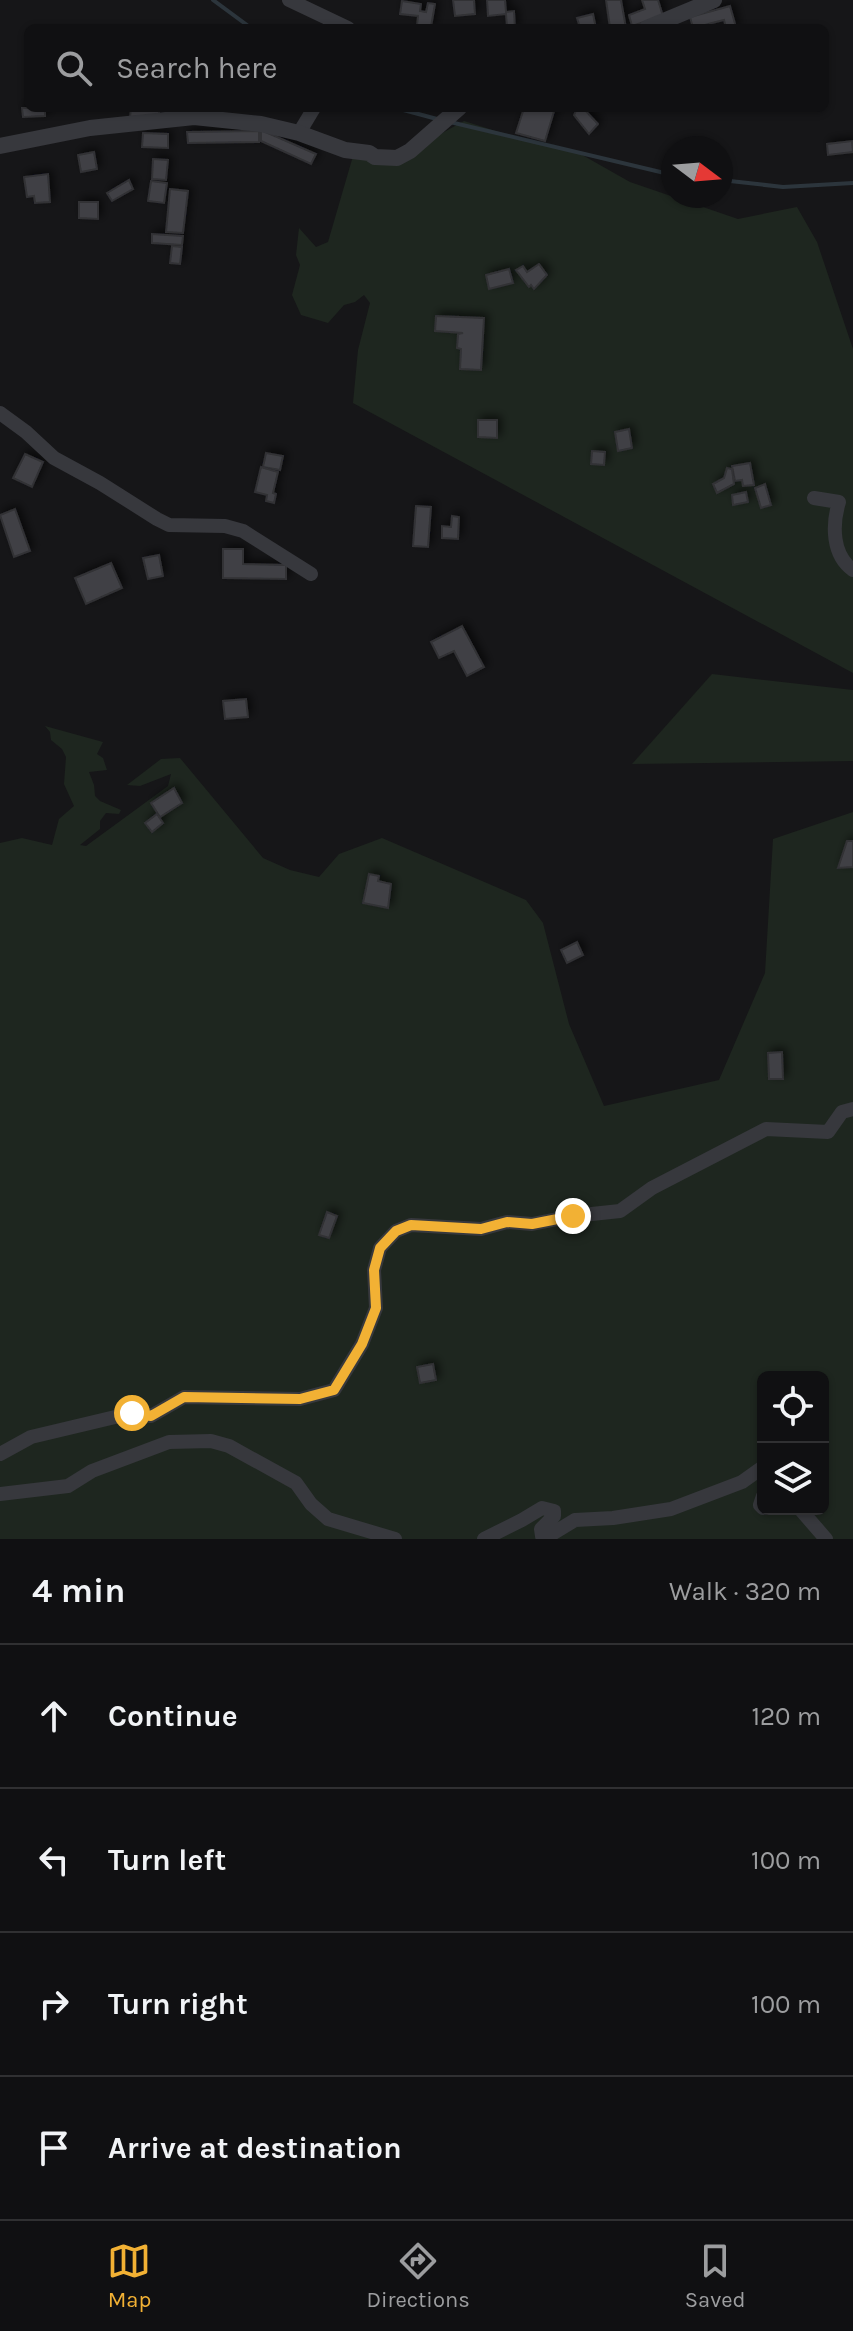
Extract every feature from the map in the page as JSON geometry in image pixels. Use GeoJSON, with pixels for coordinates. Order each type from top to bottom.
{"type":"FeatureCollection","features":[{"type":"Feature","properties":{"kind":"street"},"geometry":{"type":"LineString","coordinates":[[289,0],[340,24]]}},
{"type":"Feature","properties":{"kind":"street"},"geometry":{"type":"LineString","coordinates":[[657,24],[714,0]]}},
{"type":"Feature","properties":{"kind":"street"},"geometry":{"type":"LineString","coordinates":[[299,133],[312,112]]}},
{"type":"Feature","properties":{"kind":"street"},"geometry":{"type":"LineString","coordinates":[[0,146],[90,128],[194,117],[261,124],[299,133],[345,150],[397,158],[410,151],[454,112]]}},
{"type":"Feature","properties":{"kind":"street"},"geometry":{"type":"LineString","coordinates":[[0,413],[54,458],[157,519],[169,525],[225,526],[243,531],[311,574]]}},
{"type":"Feature","properties":{"kind":"street"},"geometry":{"type":"LineString","coordinates":[[814,498],[839,502],[833,525],[843,563],[853,570]]}},
{"type":"Feature","properties":{"kind":"street"},"geometry":{"type":"LineString","coordinates":[[0,1454],[31,1437],[132,1413],[151,1416],[184,1397],[300,1399],[334,1390],[362,1344],[376,1308],[374,1270],[380,1248],[396,1231],[411,1225],[481,1229],[507,1222],[532,1224],[620,1211],[652,1188],[766,1129],[828,1132],[848,1110],[853,1096]]}},
{"type":"Feature","properties":{"kind":"street"},"geometry":{"type":"LineString","coordinates":[[0,1494],[68,1486],[92,1471],[169,1442],[211,1441],[229,1446],[296,1483],[311,1504],[328,1519],[395,1539]]}},
{"type":"Feature","properties":{"kind":"street"},"geometry":{"type":"LineString","coordinates":[[484,1539],[542,1508],[554,1511],[554,1516],[541,1529],[542,1536],[547,1537],[575,1520],[671,1509],[742,1482],[757,1471]]}},
{"type":"Feature","properties":{"kind":"street"},"geometry":{"type":"LineString","coordinates":[[805,1515],[826,1539]]}},
{"type":"Feature","properties":{"kind":"shaded area"},"geometry":{"type":"Polygon","coordinates":[[[464,121],[524,140],[577,152],[630,182],[661,193],[661,208],[706,208],[738,219],[797,207],[817,242],[853,349],[853,673],[353,403],[358,350],[370,303],[364,295],[344,305],[328,323],[301,315],[292,295],[300,265],[296,255],[299,228],[316,247],[328,242],[353,156],[410,151],[464,121]]]}},
{"type":"Feature","properties":{"kind":"shaded area"},"geometry":{"type":"Polygon","coordinates":[[[712,674],[853,690],[853,761],[632,764],[712,674]]]}},
{"type":"Feature","properties":{"kind":"shaded area"},"geometry":{"type":"Polygon","coordinates":[[[45,726],[103,742],[97,754],[103,758],[107,770],[89,772],[95,796],[121,810],[119,814],[106,813],[100,821],[100,829],[80,845],[86,846],[168,786],[171,774],[140,786],[127,785],[161,759],[180,758],[263,858],[290,870],[319,877],[339,854],[382,838],[526,900],[543,923],[569,1024],[604,1106],[719,1080],[765,973],[773,839],[853,812],[853,1539],[0,1539],[0,843],[22,838],[52,845],[59,819],[74,806],[64,784],[66,757],[51,740],[45,726]]]}},
{"type":"Feature","properties":{"kind":"building"},"geometry":{"type":"Polygon","coordinates":[[[453,0],[474,0],[475,14],[455,16],[453,0]]]}},
{"type":"Feature","properties":{"kind":"building"},"geometry":{"type":"Polygon","coordinates":[[[487,0],[505,0],[506,12],[514,11],[515,24],[507,24],[506,14],[488,16],[487,0]]]}},
{"type":"Feature","properties":{"kind":"building"},"geometry":{"type":"Polygon","coordinates":[[[606,0],[621,0],[625,24],[609,24],[606,0]]]}},
{"type":"Feature","properties":{"kind":"building"},"geometry":{"type":"Polygon","coordinates":[[[642,0],[658,0],[663,16],[631,24],[629,15],[645,9],[642,0]]]}},
{"type":"Feature","properties":{"kind":"building"},"geometry":{"type":"Polygon","coordinates":[[[402,1],[421,4],[420,11],[426,12],[428,3],[435,4],[432,24],[417,24],[418,16],[400,14],[402,1]]]}},
{"type":"Feature","properties":{"kind":"building"},"geometry":{"type":"Polygon","coordinates":[[[730,6],[735,24],[725,24],[724,20],[692,24],[690,17],[730,6]]]}},
{"type":"Feature","properties":{"kind":"building"},"geometry":{"type":"Polygon","coordinates":[[[593,14],[595,24],[579,24],[577,18],[593,14]]]}},
{"type":"Feature","properties":{"kind":"building"},"geometry":{"type":"Polygon","coordinates":[[[22,108],[24,112],[45,112],[45,116],[23,117],[22,108]]]}},
{"type":"Feature","properties":{"kind":"building"},"geometry":{"type":"Polygon","coordinates":[[[131,112],[159,112],[159,115],[130,117],[131,112]]]}},
{"type":"Feature","properties":{"kind":"building"},"geometry":{"type":"Polygon","coordinates":[[[523,112],[554,112],[545,141],[516,133],[523,112]]]}},
{"type":"Feature","properties":{"kind":"building"},"geometry":{"type":"Polygon","coordinates":[[[575,112],[587,112],[598,124],[589,134],[574,115],[575,112]]]}},
{"type":"Feature","properties":{"kind":"building"},"geometry":{"type":"Polygon","coordinates":[[[261,130],[316,154],[311,164],[261,141],[261,130]]]}},
{"type":"Feature","properties":{"kind":"building"},"geometry":{"type":"Polygon","coordinates":[[[259,131],[259,142],[188,143],[187,132],[259,131]]]}},
{"type":"Feature","properties":{"kind":"building"},"geometry":{"type":"Polygon","coordinates":[[[143,133],[168,134],[168,148],[142,147],[143,133]]]}},
{"type":"Feature","properties":{"kind":"building"},"geometry":{"type":"Polygon","coordinates":[[[852,141],[853,152],[828,155],[827,144],[852,141]]]}},
{"type":"Feature","properties":{"kind":"building"},"geometry":{"type":"Polygon","coordinates":[[[94,152],[97,169],[81,172],[78,155],[94,152]]]}},
{"type":"Feature","properties":{"kind":"building"},"geometry":{"type":"Polygon","coordinates":[[[153,159],[168,160],[166,180],[152,179],[153,159]]]}},
{"type":"Feature","properties":{"kind":"building"},"geometry":{"type":"Polygon","coordinates":[[[48,174],[50,202],[35,203],[34,196],[27,197],[24,177],[48,174]]]}},
{"type":"Feature","properties":{"kind":"building"},"geometry":{"type":"Polygon","coordinates":[[[129,180],[133,189],[112,201],[107,193],[129,180]]]}},
{"type":"Feature","properties":{"kind":"building"},"geometry":{"type":"Polygon","coordinates":[[[151,181],[167,183],[164,203],[148,201],[151,181]]]}},
{"type":"Feature","properties":{"kind":"building"},"geometry":{"type":"Polygon","coordinates":[[[170,189],[188,191],[183,233],[166,232],[170,189]]]}},
{"type":"Feature","properties":{"kind":"building"},"geometry":{"type":"Polygon","coordinates":[[[79,202],[98,202],[98,219],[79,218],[79,202]]]}},
{"type":"Feature","properties":{"kind":"building"},"geometry":{"type":"Polygon","coordinates":[[[152,234],[183,236],[182,245],[152,243],[152,234]]]}},
{"type":"Feature","properties":{"kind":"building"},"geometry":{"type":"Polygon","coordinates":[[[172,246],[182,247],[180,264],[170,263],[172,246]]]}},
{"type":"Feature","properties":{"kind":"building"},"geometry":{"type":"Polygon","coordinates":[[[539,264],[547,275],[534,289],[516,270],[523,266],[527,272],[539,264]]]}},
{"type":"Feature","properties":{"kind":"building"},"geometry":{"type":"Polygon","coordinates":[[[509,269],[513,283],[489,289],[486,275],[509,269]]]}},
{"type":"Feature","properties":{"kind":"building"},"geometry":{"type":"Polygon","coordinates":[[[436,316],[484,318],[481,370],[460,369],[458,334],[463,333],[435,331],[436,316]]]}},
{"type":"Feature","properties":{"kind":"building"},"geometry":{"type":"Polygon","coordinates":[[[478,420],[497,420],[497,438],[478,437],[478,420]]]}},
{"type":"Feature","properties":{"kind":"building"},"geometry":{"type":"Polygon","coordinates":[[[629,429],[632,448],[618,451],[615,432],[629,429]]]}},
{"type":"Feature","properties":{"kind":"building"},"geometry":{"type":"Polygon","coordinates":[[[592,451],[605,452],[604,465],[591,464],[592,451]]]}},
{"type":"Feature","properties":{"kind":"building"},"geometry":{"type":"Polygon","coordinates":[[[266,453],[283,456],[280,470],[263,467],[266,453]]]}},
{"type":"Feature","properties":{"kind":"building"},"geometry":{"type":"Polygon","coordinates":[[[25,454],[43,462],[32,487],[13,478],[25,454]]]}},
{"type":"Feature","properties":{"kind":"building"},"geometry":{"type":"Polygon","coordinates":[[[750,463],[754,485],[743,486],[742,480],[735,481],[732,466],[750,463]]]}},
{"type":"Feature","properties":{"kind":"building"},"geometry":{"type":"Polygon","coordinates":[[[261,467],[278,472],[274,503],[266,501],[267,495],[255,492],[261,467]]]}},
{"type":"Feature","properties":{"kind":"building"},"geometry":{"type":"Polygon","coordinates":[[[727,468],[732,469],[734,484],[717,493],[713,484],[724,478],[727,468]]]}},
{"type":"Feature","properties":{"kind":"building"},"geometry":{"type":"Polygon","coordinates":[[[765,484],[771,505],[761,508],[755,488],[765,484]]]}},
{"type":"Feature","properties":{"kind":"building"},"geometry":{"type":"Polygon","coordinates":[[[746,492],[748,502],[733,505],[732,495],[746,492]]]}},
{"type":"Feature","properties":{"kind":"building"},"geometry":{"type":"Polygon","coordinates":[[[416,506],[431,507],[428,547],[413,546],[416,506]]]}},
{"type":"Feature","properties":{"kind":"building"},"geometry":{"type":"Polygon","coordinates":[[[15,509],[30,551],[14,557],[0,515],[15,509]]]}},
{"type":"Feature","properties":{"kind":"building"},"geometry":{"type":"Polygon","coordinates":[[[452,516],[459,517],[458,539],[442,538],[442,526],[451,527],[452,516]]]}},
{"type":"Feature","properties":{"kind":"building"},"geometry":{"type":"Polygon","coordinates":[[[223,549],[243,549],[243,564],[286,565],[286,579],[223,578],[223,549]]]}},
{"type":"Feature","properties":{"kind":"building"},"geometry":{"type":"Polygon","coordinates":[[[159,555],[163,576],[148,579],[143,558],[159,555]]]}},
{"type":"Feature","properties":{"kind":"building"},"geometry":{"type":"Polygon","coordinates":[[[111,563],[122,588],[86,604],[75,578],[111,563]]]}},
{"type":"Feature","properties":{"kind":"building"},"geometry":{"type":"Polygon","coordinates":[[[462,626],[484,667],[467,676],[454,651],[439,658],[431,642],[462,626]]]}},
{"type":"Feature","properties":{"kind":"building"},"geometry":{"type":"Polygon","coordinates":[[[246,699],[248,717],[225,719],[223,701],[246,699]]]}},
{"type":"Feature","properties":{"kind":"building"},"geometry":{"type":"Polygon","coordinates":[[[174,788],[182,803],[160,817],[151,803],[174,788]]]}},
{"type":"Feature","properties":{"kind":"building"},"geometry":{"type":"Polygon","coordinates":[[[157,814],[163,823],[152,832],[145,823],[157,814]]]}},
{"type":"Feature","properties":{"kind":"building"},"geometry":{"type":"Polygon","coordinates":[[[847,841],[853,841],[853,867],[838,868],[847,841]]]}},
{"type":"Feature","properties":{"kind":"building"},"geometry":{"type":"Polygon","coordinates":[[[369,874],[379,876],[378,881],[391,884],[388,908],[363,903],[369,874]]]}},
{"type":"Feature","properties":{"kind":"building"},"geometry":{"type":"Polygon","coordinates":[[[577,942],[583,955],[567,963],[561,950],[577,942]]]}},
{"type":"Feature","properties":{"kind":"building"},"geometry":{"type":"Polygon","coordinates":[[[782,1052],[783,1079],[769,1079],[768,1053],[782,1052]]]}},
{"type":"Feature","properties":{"kind":"building"},"geometry":{"type":"Polygon","coordinates":[[[327,1212],[337,1216],[329,1238],[319,1235],[327,1212]]]}},
{"type":"Feature","properties":{"kind":"building"},"geometry":{"type":"Polygon","coordinates":[[[433,1364],[436,1380],[420,1383],[417,1367],[433,1364]]]}},
{"type":"Feature","properties":{"kind":"waterway"},"geometry":{"type":"LineString","coordinates":[[213,0],[246,24]]}},
{"type":"Feature","properties":{"kind":"waterway"},"geometry":{"type":"LineString","coordinates":[[411,112],[437,119]]}},
{"type":"Feature","properties":{"kind":"waterway"},"geometry":{"type":"LineString","coordinates":[[450,122],[661,172]]}},
{"type":"Feature","properties":{"kind":"waterway"},"geometry":{"type":"LineString","coordinates":[[733,181],[783,187],[853,183]]}},
{"type":"Feature","properties":{"kind":"route"},"geometry":{"type":"LineString","coordinates":[[132,1413],[151,1416],[184,1397],[300,1399],[334,1390],[362,1344],[376,1308],[374,1270],[380,1248],[396,1231],[411,1225],[481,1229],[507,1222],[532,1224],[573,1216]]}}]}
